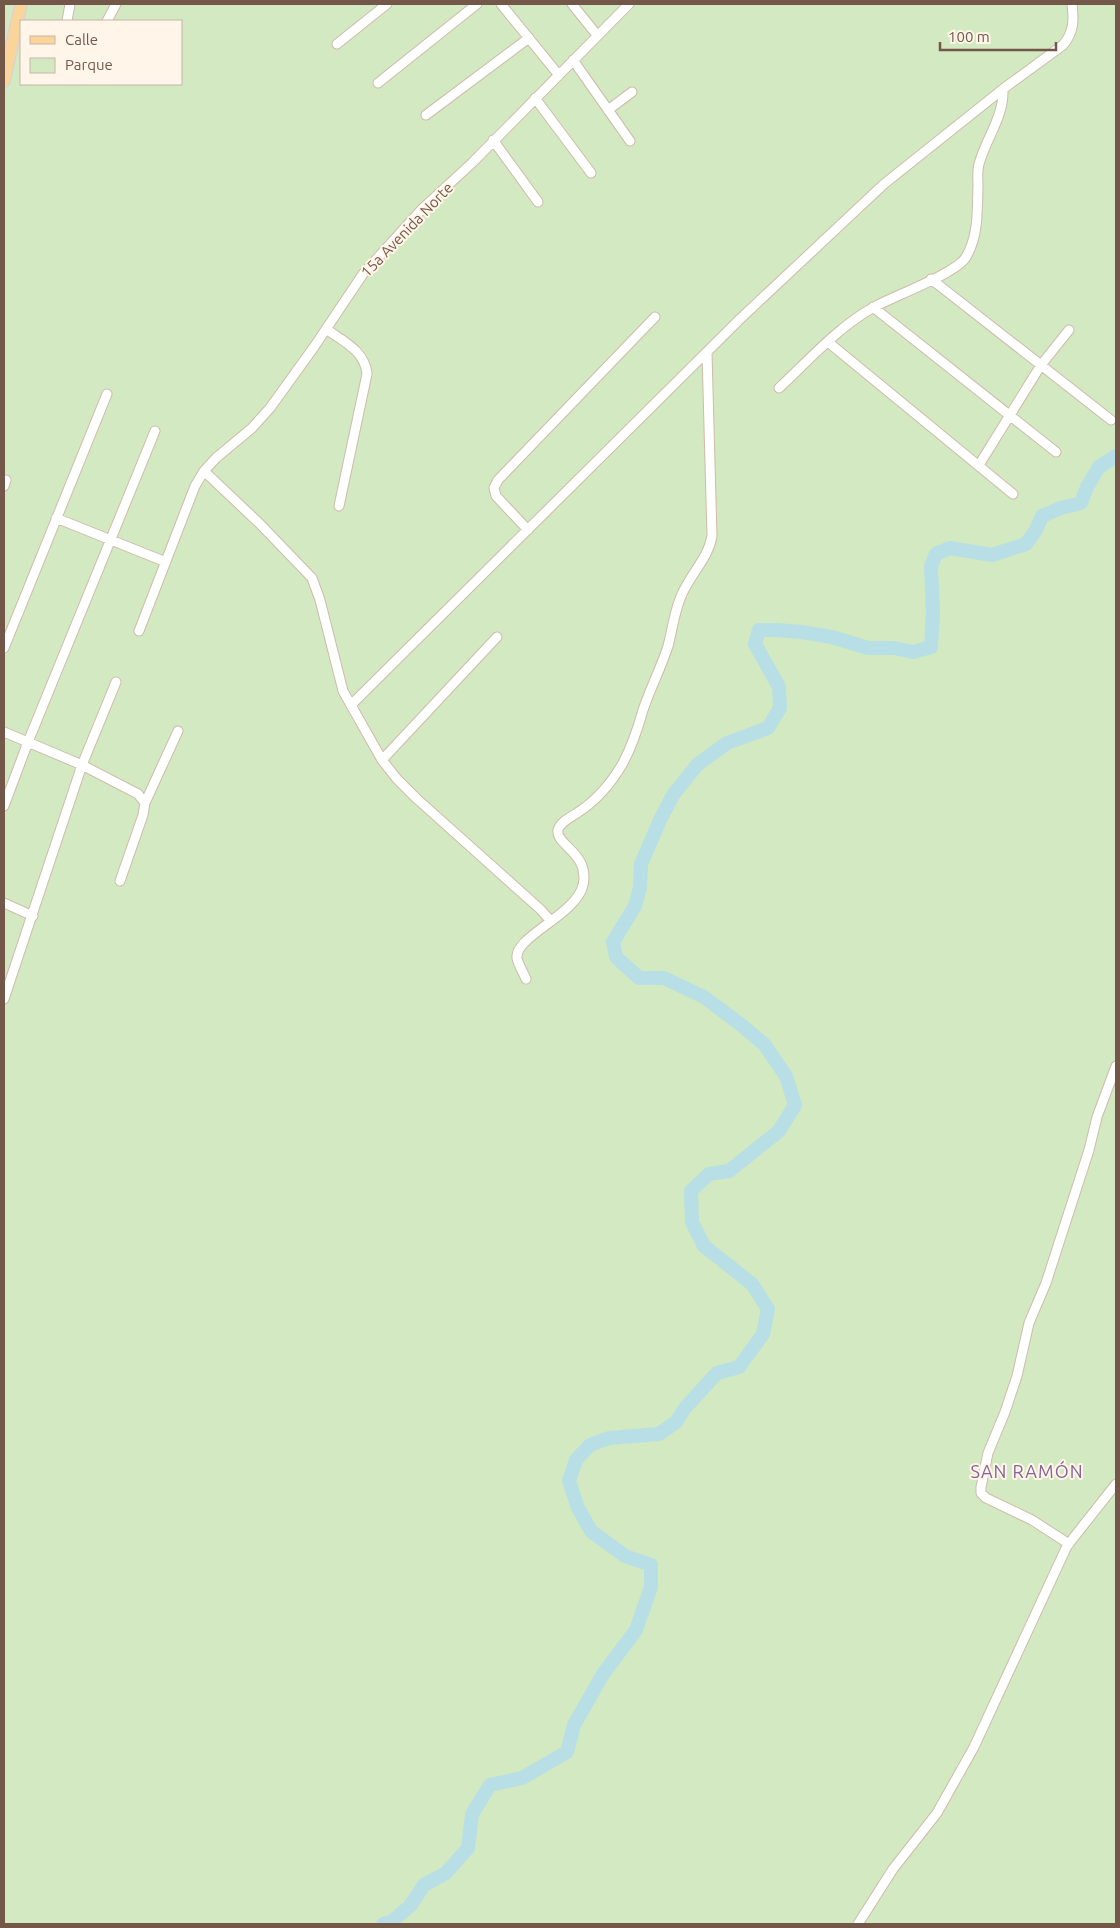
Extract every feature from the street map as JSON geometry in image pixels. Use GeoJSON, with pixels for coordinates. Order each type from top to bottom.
{"type":"FeatureCollection","features":[{"type":"Feature","properties":{"kind":"main road"},"geometry":{"type":"LineString","coordinates":[[4,81],[21,4]]}},
{"type":"Feature","properties":{"kind":"street"},"geometry":{"type":"LineString","coordinates":[[67,20],[70,4]]}},
{"type":"Feature","properties":{"kind":"street"},"geometry":{"type":"LineString","coordinates":[[108,20],[116,4]]}},
{"type":"Feature","properties":{"kind":"street"},"geometry":{"type":"LineString","coordinates":[[336,44],[387,4]]}},
{"type":"Feature","properties":{"kind":"street"},"geometry":{"type":"LineString","coordinates":[[378,83],[477,4]]}},
{"type":"Feature","properties":{"kind":"street"},"geometry":{"type":"LineString","coordinates":[[501,4],[558,74]]}},
{"type":"Feature","properties":{"kind":"street"},"geometry":{"type":"LineString","coordinates":[[572,4],[598,35]]}},
{"type":"Feature","properties":{"kind":"street","name":"15a Avenida Norte"},"geometry":{"type":"LineString","coordinates":[[139,631],[195,486],[204,471],[216,458],[252,428],[270,408],[363,274],[422,209],[472,163],[628,4]]}},
{"type":"Feature","properties":{"kind":"street"},"geometry":{"type":"LineString","coordinates":[[351,705],[740,319],[884,184],[1003,89],[1063,45],[1070,38],[1073,18],[1072,4]]}},
{"type":"Feature","properties":{"kind":"street"},"geometry":{"type":"LineString","coordinates":[[426,115],[529,38]]}},
{"type":"Feature","properties":{"kind":"street"},"geometry":{"type":"LineString","coordinates":[[573,60],[630,142]]}},
{"type":"Feature","properties":{"kind":"street"},"geometry":{"type":"LineString","coordinates":[[779,388],[854,319],[873,307],[954,269],[965,259],[972,244],[976,228],[978,166],[1004,102],[1003,89]]}},
{"type":"Feature","properties":{"kind":"street"},"geometry":{"type":"LineString","coordinates":[[608,110],[632,92]]}},
{"type":"Feature","properties":{"kind":"street"},"geometry":{"type":"LineString","coordinates":[[535,98],[591,172]]}},
{"type":"Feature","properties":{"kind":"street"},"geometry":{"type":"LineString","coordinates":[[493,140],[538,202]]}},
{"type":"Feature","properties":{"kind":"street"},"geometry":{"type":"LineString","coordinates":[[931,279],[1111,420]]}},
{"type":"Feature","properties":{"kind":"street"},"geometry":{"type":"LineString","coordinates":[[873,307],[1056,452]]}},
{"type":"Feature","properties":{"kind":"street"},"geometry":{"type":"LineString","coordinates":[[528,530],[496,496],[494,488],[498,480],[655,317]]}},
{"type":"Feature","properties":{"kind":"street"},"geometry":{"type":"LineString","coordinates":[[326,329],[355,350],[366,363],[366,374],[339,506]]}},
{"type":"Feature","properties":{"kind":"street"},"geometry":{"type":"LineString","coordinates":[[979,465],[1041,365],[1069,330]]}},
{"type":"Feature","properties":{"kind":"street"},"geometry":{"type":"LineString","coordinates":[[828,342],[1013,494]]}},
{"type":"Feature","properties":{"kind":"street"},"geometry":{"type":"LineString","coordinates":[[526,979],[517,958],[517,952],[524,941],[567,910],[578,898],[583,886],[585,874],[582,861],[562,842],[558,836],[558,830],[562,824],[587,806],[604,789],[623,762],[639,726],[668,646],[679,600],[689,580],[710,548],[712,536],[706,353]]}},
{"type":"Feature","properties":{"kind":"street"},"geometry":{"type":"LineString","coordinates":[[4,648],[8,622],[56,518],[108,394]]}},
{"type":"Feature","properties":{"kind":"street"},"geometry":{"type":"LineString","coordinates":[[4,806],[28,742],[155,431]]}},
{"type":"Feature","properties":{"kind":"street"},"geometry":{"type":"LineString","coordinates":[[204,471],[260,524],[312,578],[329,632],[343,691],[382,760],[396,779],[551,921]]}},
{"type":"Feature","properties":{"kind":"street"},"geometry":{"type":"LineString","coordinates":[[56,518],[166,562]]}},
{"type":"Feature","properties":{"kind":"street"},"geometry":{"type":"LineString","coordinates":[[382,760],[497,637]]}},
{"type":"Feature","properties":{"kind":"street"},"geometry":{"type":"LineString","coordinates":[[4,998],[82,766],[116,682]]}},
{"type":"Feature","properties":{"kind":"street"},"geometry":{"type":"LineString","coordinates":[[120,881],[143,815],[145,803],[178,731]]}},
{"type":"Feature","properties":{"kind":"street"},"geometry":{"type":"LineString","coordinates":[[4,732],[82,766],[138,794],[145,803]]}},
{"type":"Feature","properties":{"kind":"street"},"geometry":{"type":"LineString","coordinates":[[4,903],[33,916]]}},
{"type":"Feature","properties":{"kind":"street"},"geometry":{"type":"LineString","coordinates":[[1069,1544],[1032,1520],[986,1498],[982,1493],[981,1487],[988,1452],[1005,1412],[1017,1376],[1029,1324],[1046,1283],[1089,1150],[1097,1117],[1116,1066]]}},
{"type":"Feature","properties":{"kind":"street"},"geometry":{"type":"LineString","coordinates":[[858,1924],[893,1869],[937,1813],[974,1747],[1069,1544],[1116,1484]]}},
{"type":"Feature","properties":{"kind":"green space"},"geometry":{"type":"Polygon","coordinates":[[[4,4],[1116,4],[1116,1924],[4,1924],[4,4]]]}},
{"type":"Feature","properties":{"kind":"waterway"},"geometry":{"type":"LineString","coordinates":[[383,1924],[391,1922],[410,1906],[424,1885],[446,1873],[468,1848],[472,1814],[490,1785],[522,1778],[567,1752],[574,1725],[603,1674],[636,1630],[651,1587],[651,1565],[625,1556],[591,1531],[578,1508],[569,1481],[576,1460],[590,1445],[609,1438],[659,1434],[676,1422],[685,1408],[717,1373],[739,1367],[763,1334],[768,1309],[752,1284],[704,1246],[692,1222],[691,1191],[709,1174],[729,1171],[779,1131],[795,1105],[786,1076],[764,1044],[740,1024],[704,997],[664,978],[639,978],[616,957],[613,942],[635,906],[640,888],[641,864],[660,820],[673,795],[697,765],[727,743],[768,728],[780,708],[779,687],[755,644],[759,630],[801,632],[832,637],[868,648],[894,648],[913,652],[931,647],[933,613],[931,566],[936,554],[950,548],[992,555],[1026,544],[1036,530],[1042,516],[1061,508],[1081,503],[1087,487],[1099,467],[1116,456]]}},
{"type":"Feature","properties":{"kind":"district","name":"SAN RAMÓN"},"geometry":{"type":"Point","coordinates":[1027,1472]}}]}
